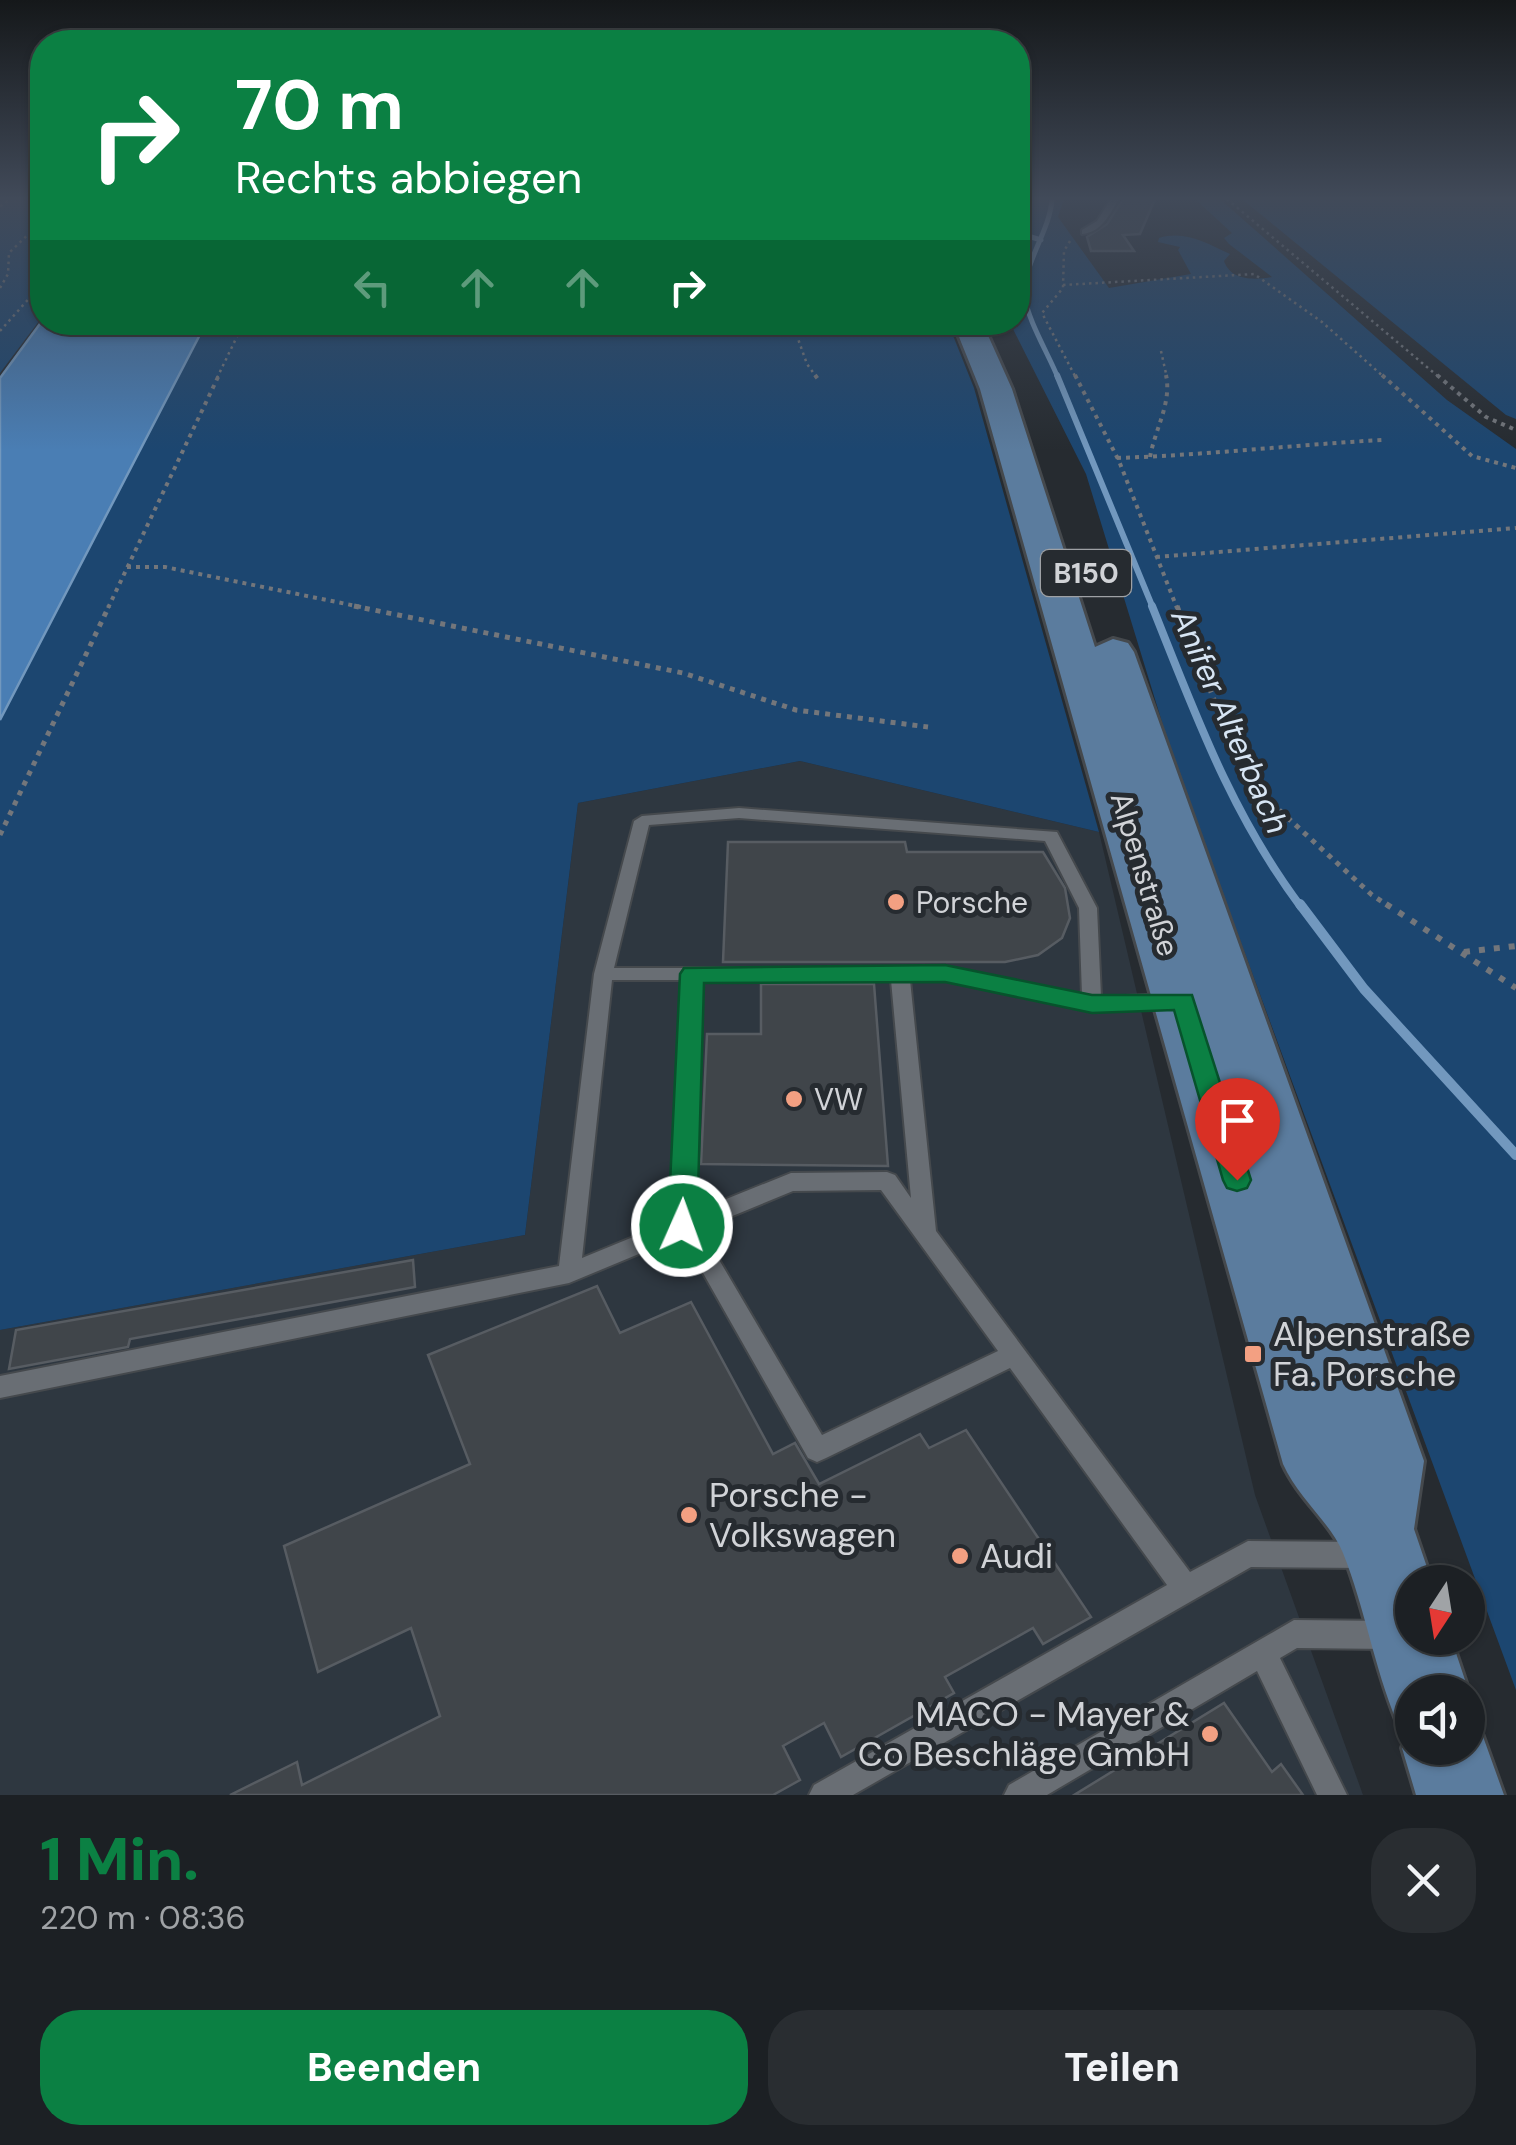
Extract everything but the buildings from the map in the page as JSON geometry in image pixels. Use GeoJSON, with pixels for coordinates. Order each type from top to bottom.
{"type":"FeatureCollection","features":[{"type":"Feature","properties":{"kind":"main road","name":"Alpenstraße"},"geometry":{"type":"LineString","coordinates":[[973,335],[996,388],[1322,1464],[1379,1542],[1418,1664]]}},
{"type":"Feature","properties":{"kind":"main road","name":"Alpenstraße"},"geometry":{"type":"LineString","coordinates":[[998,335],[1023,388],[1386,1461],[1379,1542]]}},
{"type":"Feature","properties":{"kind":"main road"},"geometry":{"type":"LineString","coordinates":[[1450,1765],[1460,1795]]}},
{"type":"Feature","properties":{"kind":"lane"},"geometry":{"type":"LineString","coordinates":[[569,1273],[603,974],[642,821],[739,814],[1050,836],[1088,908],[1092,1004]]}},
{"type":"Feature","properties":{"kind":"lane"},"geometry":{"type":"LineString","coordinates":[[603,974],[945,974],[1092,1004],[1183,1001]]}},
{"type":"Feature","properties":{"kind":"lane"},"geometry":{"type":"LineString","coordinates":[[692,974],[685,1225],[817,1450],[1013,1355]]}},
{"type":"Feature","properties":{"kind":"lane"},"geometry":{"type":"LineString","coordinates":[[900,974],[926,1238]]}},
{"type":"Feature","properties":{"kind":"lane"},"geometry":{"type":"LineString","coordinates":[[0,1387],[569,1273],[791,1182],[887,1181],[1186,1591]]}},
{"type":"Feature","properties":{"kind":"lane"},"geometry":{"type":"LineString","coordinates":[[824,1795],[1248,1554],[1379,1542]]}},
{"type":"Feature","properties":{"kind":"lane"},"geometry":{"type":"LineString","coordinates":[[1019,1795],[1294,1634],[1418,1664]]}},
{"type":"Feature","properties":{"kind":"lane"},"geometry":{"type":"LineString","coordinates":[[1263,1652],[1332,1795]]}},
{"type":"Feature","properties":{"kind":"path"},"geometry":{"type":"LineString","coordinates":[[1103,283],[1064,285],[1042,314],[1117,458],[1242,768],[1277,808],[1372,895],[1516,988]]}},
{"type":"Feature","properties":{"kind":"path"},"geometry":{"type":"LineString","coordinates":[[1266,283],[1322,322],[1472,456],[1516,468]]}},
{"type":"Feature","properties":{"kind":"path"},"geometry":{"type":"LineString","coordinates":[[1326,283],[1486,417],[1516,430]]}},
{"type":"Feature","properties":{"kind":"path"},"geometry":{"type":"LineString","coordinates":[[0,331],[30,297]]}},
{"type":"Feature","properties":{"kind":"path"},"geometry":{"type":"LineString","coordinates":[[0,834],[238,335]]}},
{"type":"Feature","properties":{"kind":"path"},"geometry":{"type":"LineString","coordinates":[[796,335],[806,364],[820,382]]}},
{"type":"Feature","properties":{"kind":"path"},"geometry":{"type":"LineString","coordinates":[[1150,457],[1156,425],[1170,395],[1161,350]]}},
{"type":"Feature","properties":{"kind":"path"},"geometry":{"type":"LineString","coordinates":[[1117,458],[1222,455],[1292,445],[1382,440]]}},
{"type":"Feature","properties":{"kind":"path"},"geometry":{"type":"LineString","coordinates":[[1156,556],[1516,528]]}},
{"type":"Feature","properties":{"kind":"path"},"geometry":{"type":"LineString","coordinates":[[127,567],[165,567],[683,673],[796,710],[928,727]]}},
{"type":"Feature","properties":{"kind":"path"},"geometry":{"type":"LineString","coordinates":[[1461,953],[1516,946]]}},
{"type":"Feature","properties":{"kind":"shaded area"},"geometry":{"type":"Polygon","coordinates":[[[0,283],[30,283],[30,333],[0,373],[0,283]]]}},
{"type":"Feature","properties":{"kind":"shaded area"},"geometry":{"type":"Polygon","coordinates":[[[1030,283],[1105,283],[1109,288],[1140,283],[1315,283],[1447,400],[1516,449],[1516,1690],[1485,1606],[1485,1565],[1470,1565],[1173,758],[1086,474],[1016,335],[1030,335],[1030,283]]]}},
{"type":"Feature","properties":{"kind":"shaded area"},"geometry":{"type":"Polygon","coordinates":[[[1344,283],[1516,283],[1516,419],[1506,415],[1344,283]]]}},
{"type":"Feature","properties":{"kind":"shaded area"},"geometry":{"type":"Polygon","coordinates":[[[32,335],[200,335],[0,720],[0,378],[32,335]]]}},
{"type":"Feature","properties":{"kind":"shaded area"},"geometry":{"type":"Polygon","coordinates":[[[200,335],[953,335],[974,388],[1099,832],[800,761],[578,803],[525,1235],[0,1330],[0,720],[200,335]]]}},
{"type":"Feature","properties":{"kind":"shaded area"},"geometry":{"type":"Polygon","coordinates":[[[800,761],[1099,832],[1255,1495],[1363,1795],[0,1795],[0,1330],[525,1235],[578,803],[800,761]]]}},
{"type":"Feature","properties":{"kind":"waterway","name":"Anifer Alterbach"},"geometry":{"type":"LineString","coordinates":[[1030,315],[1058,378]]}},
{"type":"Feature","properties":{"kind":"waterway","name":"Anifer Alterbach"},"geometry":{"type":"LineString","coordinates":[[1057,375],[1153,608]]}},
{"type":"Feature","properties":{"kind":"waterway","name":"Anifer Alterbach"},"geometry":{"type":"LineString","coordinates":[[1152,606],[1234,799],[1301,907]]}},
{"type":"Feature","properties":{"kind":"waterway","name":"Anifer Alterbach"},"geometry":{"type":"LineString","coordinates":[[1300,904],[1364,989],[1516,1155]]}},
{"type":"Feature","properties":{"kind":"place","name":"Porsche"},"geometry":{"type":"Point","coordinates":[896,902]}},
{"type":"Feature","properties":{"kind":"place","name":"VW"},"geometry":{"type":"Point","coordinates":[794,1099]}},
{"type":"Feature","properties":{"kind":"place","name":"Alpenstraße Fa. Porsche"},"geometry":{"type":"Point","coordinates":[1253,1354]}},
{"type":"Feature","properties":{"kind":"place","name":"Porsche - Volkswagen"},"geometry":{"type":"Point","coordinates":[689,1515]}},
{"type":"Feature","properties":{"kind":"place","name":"Audi"},"geometry":{"type":"Point","coordinates":[960,1556]}},
{"type":"Feature","properties":{"kind":"place","name":"MACO - Mayer & Co Beschläge GmbH"},"geometry":{"type":"Point","coordinates":[1210,1734]}},
{"type":"Feature","properties":{"kind":"route"},"geometry":{"type":"LineString","coordinates":[[682,1226],[692,974],[945,974],[1092,1004],[1183,1001],[1237,1180]]}}]}
